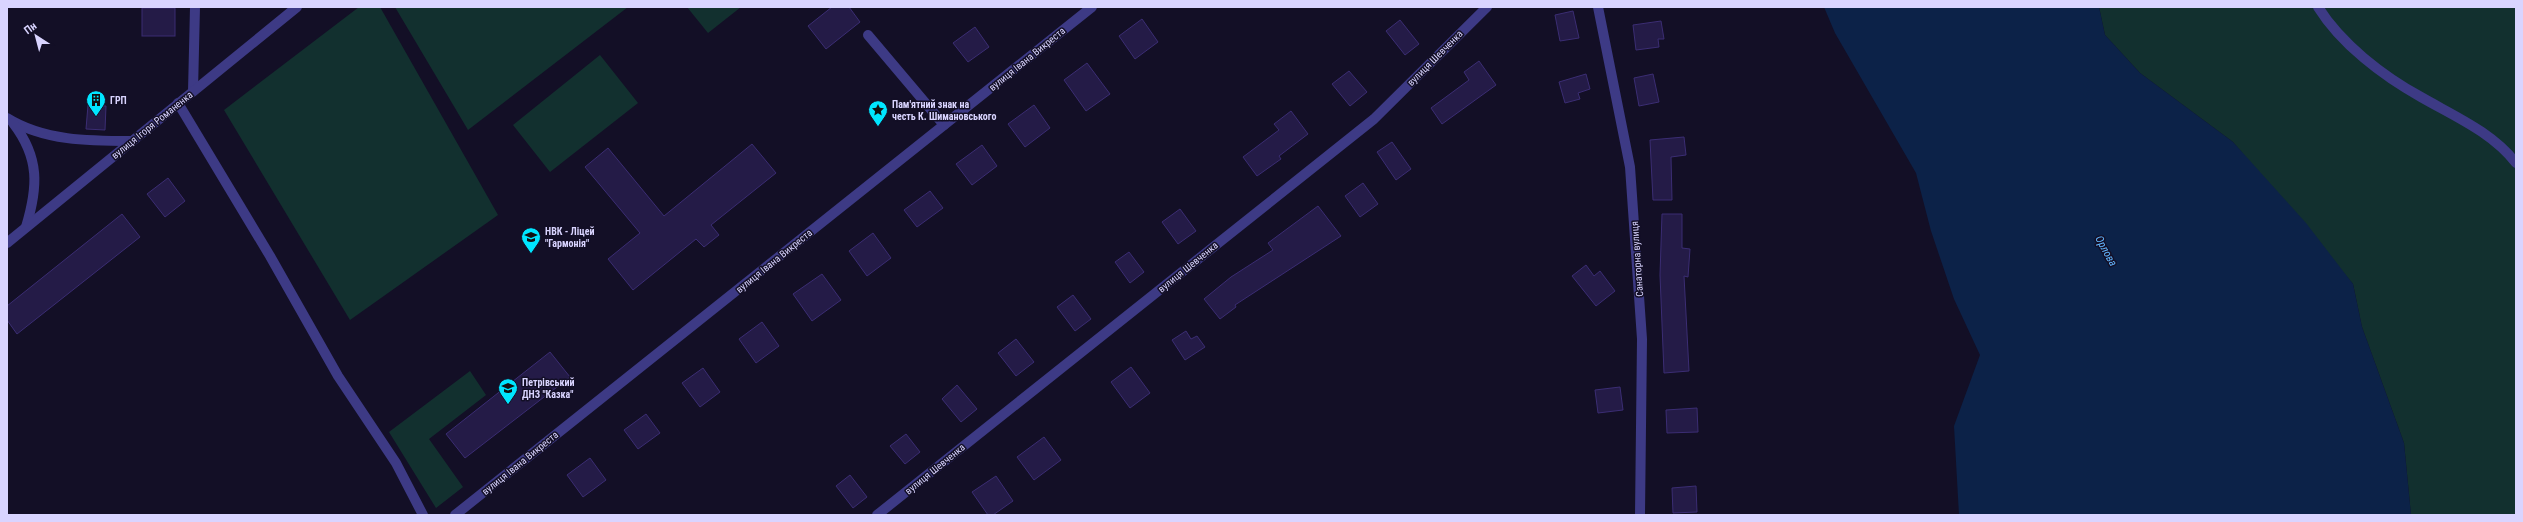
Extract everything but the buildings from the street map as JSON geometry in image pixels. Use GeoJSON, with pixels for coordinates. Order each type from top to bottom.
{"type":"FeatureCollection","features":[{"type":"Feature","properties":{"kind":"street"},"geometry":{"type":"LineString","coordinates":[[193,91],[195,7]]}},
{"type":"Feature","properties":{"kind":"street","name":"вулиця Ігоря Романенка"},"geometry":{"type":"LineString","coordinates":[[7,243],[297,7]]}},
{"type":"Feature","properties":{"kind":"street","name":"вулиця Івана Викреста"},"geometry":{"type":"LineString","coordinates":[[455,515],[1092,7]]}},
{"type":"Feature","properties":{"kind":"street","name":"вулиця Шевченка"},"geometry":{"type":"LineString","coordinates":[[877,515],[1374,119],[1487,7]]}},
{"type":"Feature","properties":{"kind":"street","name":"Санаторна вулиця"},"geometry":{"type":"LineString","coordinates":[[1598,7],[1630,167],[1642,339],[1640,515]]}},
{"type":"Feature","properties":{"kind":"street"},"geometry":{"type":"LineString","coordinates":[[2318,7],[2343,38],[2378,70],[2419,97],[2468,122],[2507,152],[2516,163]]}},
{"type":"Feature","properties":{"kind":"street"},"geometry":{"type":"LineString","coordinates":[[868,35],[944,125]]}},
{"type":"Feature","properties":{"kind":"street"},"geometry":{"type":"LineString","coordinates":[[178,103],[270,256],[338,376],[396,463],[423,515]]}},
{"type":"Feature","properties":{"kind":"street"},"geometry":{"type":"LineString","coordinates":[[9,119],[41,134],[66,138],[132,141]]}},
{"type":"Feature","properties":{"kind":"street"},"geometry":{"type":"LineString","coordinates":[[9,119],[27,146],[35,177],[35,192],[26,227]]}},
{"type":"Feature","properties":{"kind":"green space"},"geometry":{"type":"Polygon","coordinates":[[[359,7],[380,7],[498,215],[350,320],[224,110],[359,7]]]}},
{"type":"Feature","properties":{"kind":"green space"},"geometry":{"type":"Polygon","coordinates":[[[395,7],[628,7],[468,130],[395,7]]]}},
{"type":"Feature","properties":{"kind":"green space"},"geometry":{"type":"Polygon","coordinates":[[[687,7],[741,7],[708,33],[687,7]]]}},
{"type":"Feature","properties":{"kind":"green space"},"geometry":{"type":"Polygon","coordinates":[[[2099,7],[2516,7],[2516,515],[2411,515],[2404,443],[2362,327],[2353,284],[2233,142],[2140,73],[2105,35],[2099,7]]]}},
{"type":"Feature","properties":{"kind":"green space"},"geometry":{"type":"Polygon","coordinates":[[[600,55],[638,103],[550,172],[513,125],[600,55]]]}},
{"type":"Feature","properties":{"kind":"green space"},"geometry":{"type":"Polygon","coordinates":[[[470,371],[486,395],[429,439],[463,487],[436,508],[389,432],[470,371]]]}},
{"type":"Feature","properties":{"kind":"water","name":"Орлова"},"geometry":{"type":"Polygon","coordinates":[[[1824,7],[2099,7],[2105,35],[2140,73],[2233,142],[2306,223],[2353,284],[2362,327],[2404,443],[2411,515],[1959,515],[1954,426],[1980,355],[1954,299],[1931,231],[1916,173],[1835,33],[1824,7]]]}},
{"type":"Feature","properties":{"kind":"place","name":"ГРП"},"geometry":{"type":"Point","coordinates":[96,117]}},
{"type":"Feature","properties":{"kind":"place","name":"Пам'ятний знак на честь К. Шимановського"},"geometry":{"type":"Point","coordinates":[878,127]}},
{"type":"Feature","properties":{"kind":"place","name":"НВК - Ліцей \"Гармонія\""},"geometry":{"type":"Point","coordinates":[531,254]}},
{"type":"Feature","properties":{"kind":"place","name":"Петрівський ДНЗ \"Казка\""},"geometry":{"type":"Point","coordinates":[508,405]}}]}
